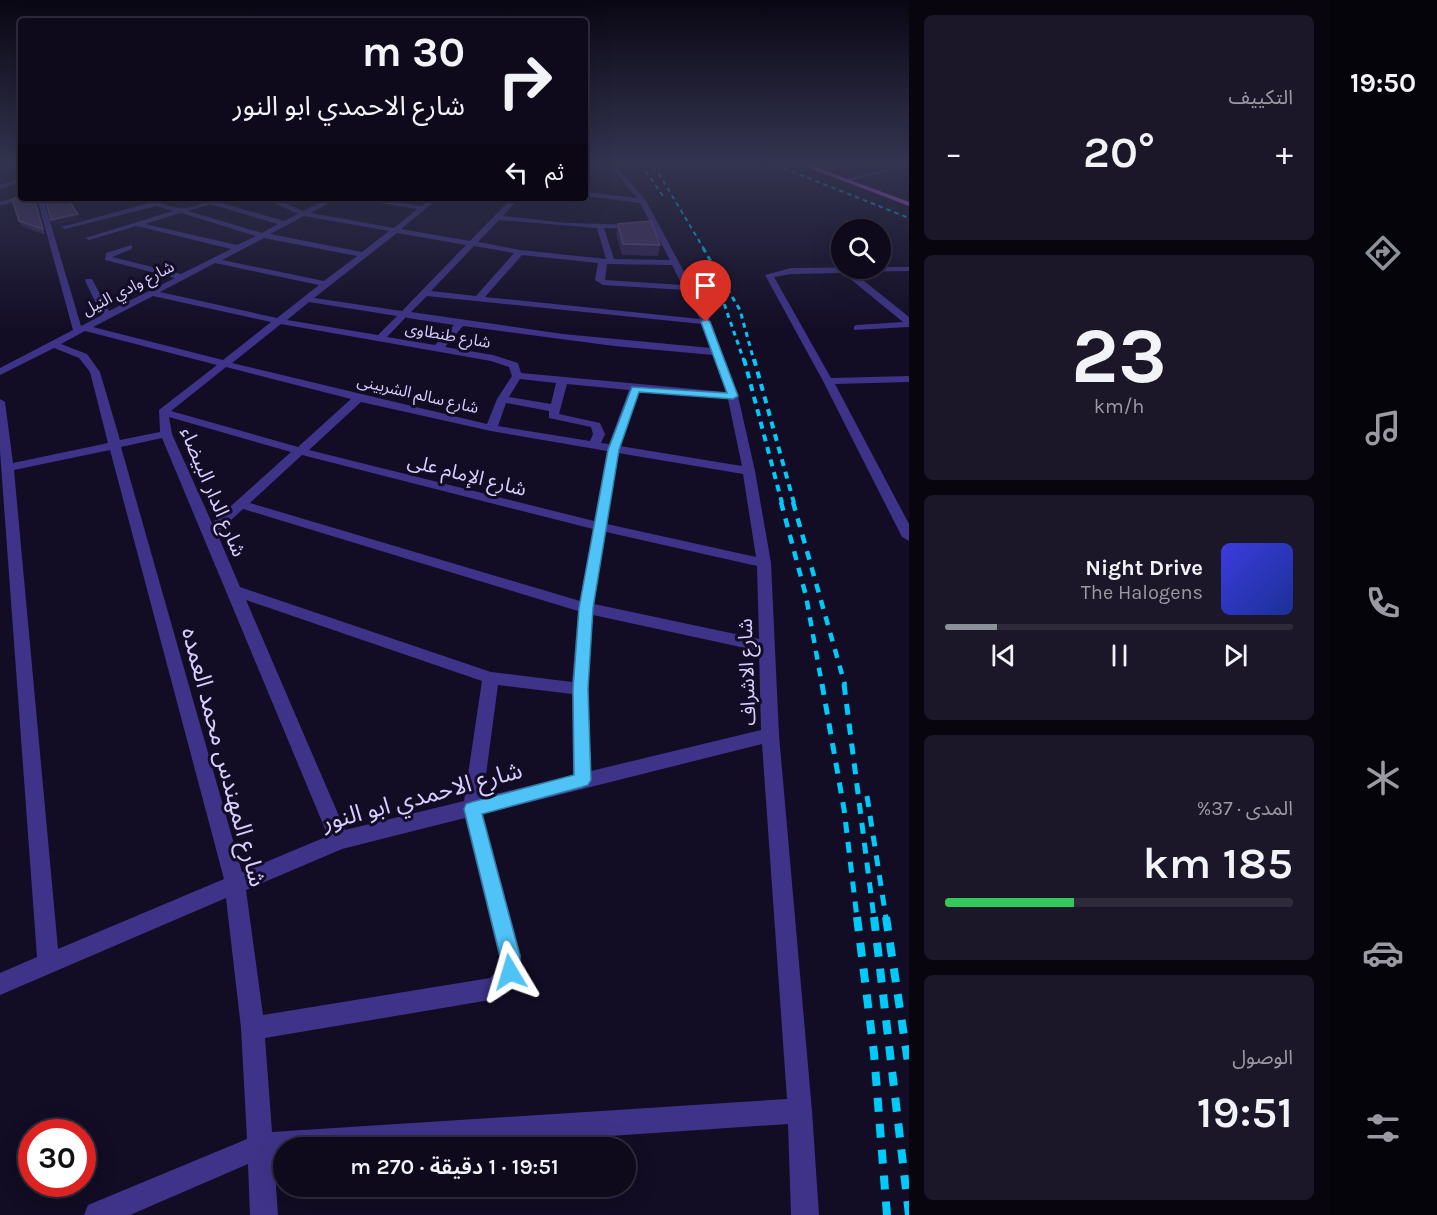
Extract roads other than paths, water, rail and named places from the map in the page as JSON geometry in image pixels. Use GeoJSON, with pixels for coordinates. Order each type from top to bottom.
{"type":"FeatureCollection","features":[{"type":"Feature","properties":{"kind":"street"},"geometry":{"type":"LineString","coordinates":[[46,219],[81,329]]}},
{"type":"Feature","properties":{"kind":"street"},"geometry":{"type":"LineString","coordinates":[[65,227],[97,219]]}},
{"type":"Feature","properties":{"kind":"street"},"geometry":{"type":"LineString","coordinates":[[89,238],[156,219]]}},
{"type":"Feature","properties":{"kind":"street"},"geometry":{"type":"LineString","coordinates":[[207,219],[262,235],[363,255]]}},
{"type":"Feature","properties":{"kind":"street"},"geometry":{"type":"LineString","coordinates":[[267,219],[285,224]]}},
{"type":"Feature","properties":{"kind":"street","name":"شارع وادي النيل"},"geometry":{"type":"LineString","coordinates":[[0,372],[295,219]]}},
{"type":"Feature","properties":{"kind":"street"},"geometry":{"type":"LineString","coordinates":[[333,219],[520,252],[607,261],[676,262]]}},
{"type":"Feature","properties":{"kind":"street","name":"شارع الدار البيضاء"},"geometry":{"type":"LineString","coordinates":[[340,840],[210,532],[166,434],[163,412],[409,219]]}},
{"type":"Feature","properties":{"kind":"street"},"geometry":{"type":"LineString","coordinates":[[381,338],[494,219]]}},
{"type":"Feature","properties":{"kind":"street"},"geometry":{"type":"LineString","coordinates":[[514,219],[600,227],[658,227]]}},
{"type":"Feature","properties":{"kind":"street","name":"شارع الاشراف"},"geometry":{"type":"LineString","coordinates":[[653,219],[706,322],[733,396],[749,471],[764,562],[770,735],[800,1111],[805,1215]]}},
{"type":"Feature","properties":{"kind":"street"},"geometry":{"type":"LineString","coordinates":[[138,224],[238,248]]}},
{"type":"Feature","properties":{"kind":"street"},"geometry":{"type":"LineString","coordinates":[[600,227],[607,261],[598,280],[690,288]]}},
{"type":"Feature","properties":{"kind":"street"},"geometry":{"type":"LineString","coordinates":[[129,247],[109,255],[108,258],[182,277]]}},
{"type":"Feature","properties":{"kind":"street"},"geometry":{"type":"LineString","coordinates":[[478,298],[520,252]]}},
{"type":"Feature","properties":{"kind":"street"},"geometry":{"type":"LineString","coordinates":[[213,260],[324,284]]}},
{"type":"Feature","properties":{"kind":"street"},"geometry":{"type":"LineString","coordinates":[[891,269],[909,269]]}},
{"type":"Feature","properties":{"kind":"street"},"geometry":{"type":"LineString","coordinates":[[899,269],[909,275]]}},
{"type":"Feature","properties":{"kind":"street"},"geometry":{"type":"LineString","coordinates":[[831,271],[779,272],[769,275],[828,381],[909,537]]}},
{"type":"Feature","properties":{"kind":"street"},"geometry":{"type":"LineString","coordinates":[[856,279],[909,323]]}},
{"type":"Feature","properties":{"kind":"street"},"geometry":{"type":"LineString","coordinates":[[89,281],[107,316]]}},
{"type":"Feature","properties":{"kind":"street","name":"شارع طنطاوى"},"geometry":{"type":"LineString","coordinates":[[151,293],[278,321],[502,360],[516,367],[517,376]]}},
{"type":"Feature","properties":{"kind":"street"},"geometry":{"type":"LineString","coordinates":[[425,293],[706,322]]}},
{"type":"Feature","properties":{"kind":"street"},"geometry":{"type":"LineString","coordinates":[[305,299],[623,346],[717,352]]}},
{"type":"Feature","properties":{"kind":"street"},"geometry":{"type":"LineString","coordinates":[[438,348],[461,323]]}},
{"type":"Feature","properties":{"kind":"street"},"geometry":{"type":"LineString","coordinates":[[856,328],[909,323]]}},
{"type":"Feature","properties":{"kind":"street","name":"شارع سالم الشربينى"},"geometry":{"type":"LineString","coordinates":[[81,329],[359,398],[491,428],[749,471]]}},
{"type":"Feature","properties":{"kind":"street","name":"شارع المهندس محمد العمده"},"geometry":{"type":"LineString","coordinates":[[53,344],[72,350],[90,364],[115,445],[235,884],[253,1028],[264,1215]]}},
{"type":"Feature","properties":{"kind":"street"},"geometry":{"type":"LineString","coordinates":[[491,428],[502,399],[517,376],[635,389],[733,396]]}},
{"type":"Feature","properties":{"kind":"street"},"geometry":{"type":"LineString","coordinates":[[828,381],[909,379]]}},
{"type":"Feature","properties":{"kind":"street"},"geometry":{"type":"LineString","coordinates":[[562,381],[553,416],[598,427],[593,446]]}},
{"type":"Feature","properties":{"kind":"street"},"geometry":{"type":"LineString","coordinates":[[582,780],[580,689],[586,608],[598,527],[613,450],[635,389]]}},
{"type":"Feature","properties":{"kind":"street"},"geometry":{"type":"LineString","coordinates":[[210,532],[359,398]]}},
{"type":"Feature","properties":{"kind":"street"},"geometry":{"type":"LineString","coordinates":[[502,399],[554,408]]}},
{"type":"Feature","properties":{"kind":"street"},"geometry":{"type":"LineString","coordinates":[[0,402],[8,468],[48,963]]}},
{"type":"Feature","properties":{"kind":"street","name":"شارع الإمام على"},"geometry":{"type":"LineString","coordinates":[[163,412],[299,453],[598,527],[764,562]]}},
{"type":"Feature","properties":{"kind":"street"},"geometry":{"type":"LineString","coordinates":[[8,468],[166,434]]}},
{"type":"Feature","properties":{"kind":"street"},"geometry":{"type":"LineString","coordinates":[[239,504],[586,608],[768,647]]}},
{"type":"Feature","properties":{"kind":"street"},"geometry":{"type":"LineString","coordinates":[[234,590],[491,678],[580,689]]}},
{"type":"Feature","properties":{"kind":"street"},"geometry":{"type":"LineString","coordinates":[[253,1028],[496,988],[510,972],[510,956],[472,809],[491,678]]}},
{"type":"Feature","properties":{"kind":"street","name":"شارع الاحمدي ابو النور"},"geometry":{"type":"LineString","coordinates":[[0,984],[340,840],[770,735]]}},
{"type":"Feature","properties":{"kind":"street"},"geometry":{"type":"LineString","coordinates":[[98,1215],[260,1146],[800,1111]]}},
{"type":"Feature","properties":{"kind":"railway"},"geometry":{"type":"LineString","coordinates":[[686,219],[704,249]]}},
{"type":"Feature","properties":{"kind":"railway"},"geometry":{"type":"LineString","coordinates":[[703,248],[740,310],[754,361]]}},
{"type":"Feature","properties":{"kind":"railway"},"geometry":{"type":"LineString","coordinates":[[718,286],[744,361]]}},
{"type":"Feature","properties":{"kind":"railway"},"geometry":{"type":"LineString","coordinates":[[744,359],[782,503]]}},
{"type":"Feature","properties":{"kind":"railway"},"geometry":{"type":"LineString","coordinates":[[754,359],[794,503]]}},
{"type":"Feature","properties":{"kind":"railway"},"geometry":{"type":"LineString","coordinates":[[781,502],[806,596],[822,685]]}},
{"type":"Feature","properties":{"kind":"railway"},"geometry":{"type":"LineString","coordinates":[[793,502],[845,685]]}},
{"type":"Feature","properties":{"kind":"railway"},"geometry":{"type":"LineString","coordinates":[[822,684],[844,809],[857,918]]}},
{"type":"Feature","properties":{"kind":"railway"},"geometry":{"type":"LineString","coordinates":[[844,684],[874,918]]}},
{"type":"Feature","properties":{"kind":"railway"},"geometry":{"type":"LineString","coordinates":[[867,796],[886,918]]}},
{"type":"Feature","properties":{"kind":"railway"},"geometry":{"type":"LineString","coordinates":[[857,917],[874,1053],[887,1215]]}},
{"type":"Feature","properties":{"kind":"railway"},"geometry":{"type":"LineString","coordinates":[[874,917],[909,1215]]}},
{"type":"Feature","properties":{"kind":"railway"},"geometry":{"type":"LineString","coordinates":[[886,917],[909,1069]]}}]}
